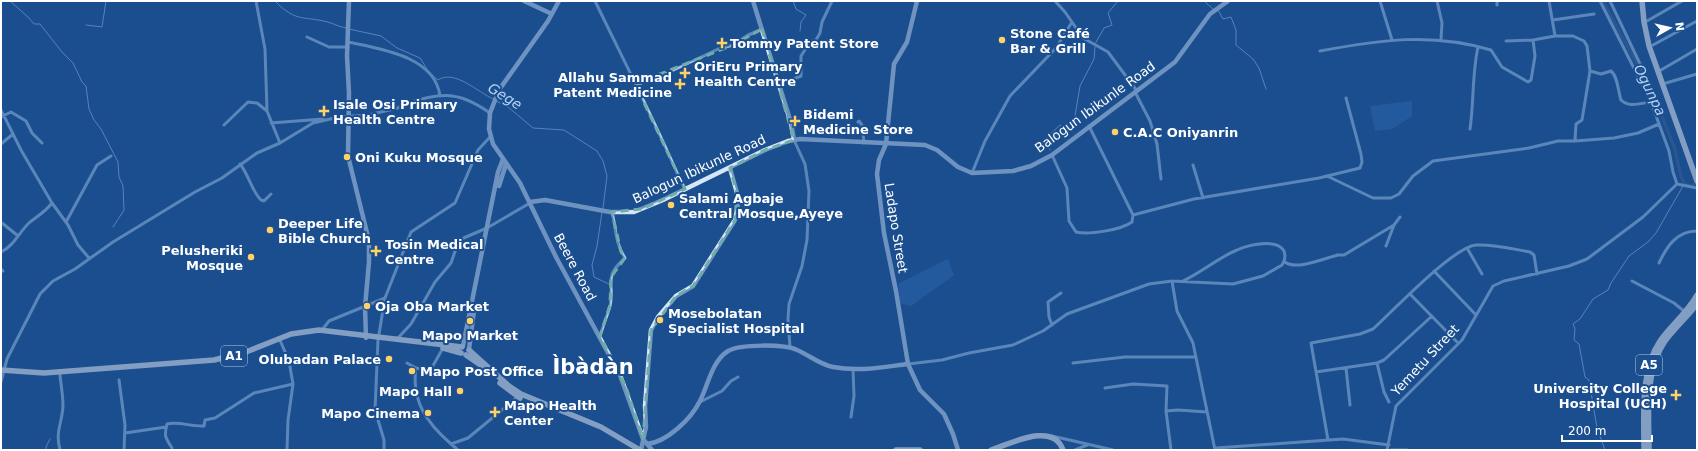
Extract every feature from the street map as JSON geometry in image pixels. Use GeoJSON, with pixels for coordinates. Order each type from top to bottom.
{"type":"FeatureCollection","features":[{"type":"Feature","properties":{"kind":"highway"},"geometry":{"type":"LineString","coordinates":[[1642,1],[1644,22],[1649,46],[1697,180]]}},
{"type":"Feature","properties":{"kind":"highway"},"geometry":{"type":"LineString","coordinates":[[1646,1],[1653,45],[1697,172]]}},
{"type":"Feature","properties":{"kind":"highway","name":"A5"},"geometry":{"type":"LineString","coordinates":[[1644,450],[1650,363],[1657,346],[1686,312],[1697,295]]}},
{"type":"Feature","properties":{"kind":"highway","name":"A5"},"geometry":{"type":"LineString","coordinates":[[1648,450],[1647,397],[1659,352],[1665,341],[1697,304]]}},
{"type":"Feature","properties":{"kind":"highway","name":"A1"},"geometry":{"type":"LineString","coordinates":[[2,372],[44,373],[214,360],[246,352],[279,339],[322,330],[443,348],[463,354],[478,362],[506,388],[519,396],[601,427],[640,450]]}},
{"type":"Feature","properties":{"kind":"highway","name":"A1"},"geometry":{"type":"LineString","coordinates":[[304,333],[326,333],[366,337]]}},
{"type":"Feature","properties":{"kind":"highway","name":"A1"},"geometry":{"type":"LineString","coordinates":[[2,372],[34,376],[60,375],[214,363],[248,355],[279,339]]}},
{"type":"Feature","properties":{"kind":"highway","name":"A1"},"geometry":{"type":"LineString","coordinates":[[378,339],[463,346]]}},
{"type":"Feature","properties":{"kind":"highway"},"geometry":{"type":"LineString","coordinates":[[463,346],[466,346],[469,349],[469,353],[463,354],[463,346]]}},
{"type":"Feature","properties":{"kind":"highway","name":"A1"},"geometry":{"type":"LineString","coordinates":[[469,349],[519,396]]}},
{"type":"Feature","properties":{"kind":"highway","name":"A1"},"geometry":{"type":"LineString","coordinates":[[584,421],[630,450]]}},
{"type":"Feature","properties":{"kind":"highway"},"geometry":{"type":"LineString","coordinates":[[991,450],[1031,437],[1050,436],[1059,442],[1063,450]]}},
{"type":"Feature","properties":{"kind":"highway"},"geometry":{"type":"LineString","coordinates":[[1002,450],[1026,441],[1042,439],[1052,441],[1059,450]]}},
{"type":"Feature","properties":{"kind":"highway"},"geometry":{"type":"LineString","coordinates":[[640,450],[646,447]]}},
{"type":"Feature","properties":{"kind":"highway"},"geometry":{"type":"LineString","coordinates":[[898,450],[920,450]]}},
{"type":"Feature","properties":{"kind":"main road"},"geometry":{"type":"LineString","coordinates":[[349,1],[349,162],[369,247],[365,307],[366,337]]}},
{"type":"Feature","properties":{"kind":"main road"},"geometry":{"type":"LineString","coordinates":[[524,1],[552,14]]}},
{"type":"Feature","properties":{"kind":"main road","name":"Beere Road"},"geometry":{"type":"LineString","coordinates":[[559,1],[552,14],[504,82],[496,96],[490,113],[490,137],[506,164],[520,183],[556,257],[600,336],[626,388],[646,447],[653,450]]}},
{"type":"Feature","properties":{"kind":"main road"},"geometry":{"type":"LineString","coordinates":[[753,1],[791,123],[794,140]]}},
{"type":"Feature","properties":{"kind":"main road","name":"Ladapo Street"},"geometry":{"type":"LineString","coordinates":[[917,1],[907,42],[894,64],[886,144],[879,160],[877,174],[880,208],[908,364],[920,390],[946,418],[954,434],[958,450]]}},
{"type":"Feature","properties":{"kind":"main road","name":"Balogun Ibikunle Road"},"geometry":{"type":"LineString","coordinates":[[530,202],[554,201],[601,211],[634,212],[688,188],[765,150],[794,140],[917,144],[931,147],[958,167],[972,172],[1017,170],[1031,166],[1052,155],[1180,58],[1210,14],[1228,1]]}},
{"type":"Feature","properties":{"kind":"main road"},"geometry":{"type":"LineString","coordinates":[[463,346],[472,315],[498,172],[503,159]]}},
{"type":"Feature","properties":{"kind":"main road"},"geometry":{"type":"LineString","coordinates":[[489,226],[500,179],[506,164]]}},
{"type":"Feature","properties":{"kind":"main road"},"geometry":{"type":"LineString","coordinates":[[640,450],[644,439],[651,330],[658,317],[676,296],[693,286],[735,220],[738,209],[737,194],[730,168]]}},
{"type":"Feature","properties":{"kind":"main road"},"geometry":{"type":"LineString","coordinates":[[469,349],[472,315]]}},
{"type":"Feature","properties":{"kind":"main road"},"geometry":{"type":"LineString","coordinates":[[646,447],[659,442],[673,432],[700,402],[711,374],[728,351],[741,347],[790,347],[828,366],[852,369],[908,364]]}},
{"type":"Feature","properties":{"kind":"main road"},"geometry":{"type":"LineString","coordinates":[[653,450],[659,442]]}},
{"type":"Feature","properties":{"kind":"street"},"geometry":{"type":"LineString","coordinates":[[256,1],[265,49],[267,111],[280,143]]}},
{"type":"Feature","properties":{"kind":"street"},"geometry":{"type":"LineString","coordinates":[[595,1],[647,106],[681,182],[685,188],[688,188]]}},
{"type":"Feature","properties":{"kind":"street"},"geometry":{"type":"LineString","coordinates":[[779,85],[801,76],[801,56],[810,42],[816,40],[832,1]]}},
{"type":"Feature","properties":{"kind":"street"},"geometry":{"type":"LineString","coordinates":[[1055,1],[1084,38],[1108,52],[1136,92],[1150,121],[1157,144],[1161,179]]}},
{"type":"Feature","properties":{"kind":"street"},"geometry":{"type":"LineString","coordinates":[[1380,1],[1392,40]]}},
{"type":"Feature","properties":{"kind":"street"},"geometry":{"type":"LineString","coordinates":[[1437,1],[1442,23],[1441,39]]}},
{"type":"Feature","properties":{"kind":"street"},"geometry":{"type":"LineString","coordinates":[[1549,1],[1555,36]]}},
{"type":"Feature","properties":{"kind":"street"},"geometry":{"type":"LineString","coordinates":[[1600,1],[1651,102],[1669,151],[1673,172],[1678,185],[1697,188]]}},
{"type":"Feature","properties":{"kind":"street"},"geometry":{"type":"LineString","coordinates":[[1610,1],[1642,68]]}},
{"type":"Feature","properties":{"kind":"street"},"geometry":{"type":"LineString","coordinates":[[1648,21],[1682,1]]}},
{"type":"Feature","properties":{"kind":"street"},"geometry":{"type":"LineString","coordinates":[[1553,20],[1594,14]]}},
{"type":"Feature","properties":{"kind":"street"},"geometry":{"type":"LineString","coordinates":[[1653,45],[1697,21]]}},
{"type":"Feature","properties":{"kind":"street"},"geometry":{"type":"LineString","coordinates":[[972,172],[985,141],[1010,96],[1056,48],[1072,22]]}},
{"type":"Feature","properties":{"kind":"street"},"geometry":{"type":"LineString","coordinates":[[636,86],[650,78],[665,74],[718,49],[734,45],[748,35],[762,29]]}},
{"type":"Feature","properties":{"kind":"street"},"geometry":{"type":"LineString","coordinates":[[1506,41],[1533,40],[1555,36],[1573,36],[1584,41],[1590,71],[1582,120],[1576,124],[1575,141]]}},
{"type":"Feature","properties":{"kind":"street"},"geometry":{"type":"LineString","coordinates":[[307,37],[329,47],[348,44],[390,52],[419,64],[436,80],[440,96]]}},
{"type":"Feature","properties":{"kind":"street"},"geometry":{"type":"LineString","coordinates":[[1320,51],[1358,43],[1401,38],[1441,39],[1493,51],[1502,67],[1528,82],[1531,80],[1534,65],[1533,40]]}},
{"type":"Feature","properties":{"kind":"street"},"geometry":{"type":"LineString","coordinates":[[1470,129],[1473,74],[1478,47]]}},
{"type":"Feature","properties":{"kind":"street"},"geometry":{"type":"LineString","coordinates":[[1661,70],[1697,49]]}},
{"type":"Feature","properties":{"kind":"street"},"geometry":{"type":"LineString","coordinates":[[1590,71],[1601,74],[1611,71],[1613,72],[1620,100],[1624,103],[1634,104],[1651,102]]}},
{"type":"Feature","properties":{"kind":"street"},"geometry":{"type":"LineString","coordinates":[[1666,83],[1697,74]]}},
{"type":"Feature","properties":{"kind":"street"},"geometry":{"type":"LineString","coordinates":[[271,122],[368,115],[398,108],[420,99],[440,96],[466,98],[490,113]]}},
{"type":"Feature","properties":{"kind":"street"},"geometry":{"type":"LineString","coordinates":[[1133,214],[1203,198],[1354,170],[1362,165],[1358,141],[1346,98]]}},
{"type":"Feature","properties":{"kind":"street"},"geometry":{"type":"LineString","coordinates":[[224,124],[248,102],[257,103],[267,111]]}},
{"type":"Feature","properties":{"kind":"street"},"geometry":{"type":"LineString","coordinates":[[1,110],[52,204],[66,222],[78,245],[89,258]]}},
{"type":"Feature","properties":{"kind":"street"},"geometry":{"type":"LineString","coordinates":[[3,116],[11,112],[23,119],[42,142]]}},
{"type":"Feature","properties":{"kind":"street"},"geometry":{"type":"LineString","coordinates":[[1,382],[2,372],[7,359],[43,290],[53,281],[185,197],[222,178],[257,153],[280,143],[313,124],[327,119]]}},
{"type":"Feature","properties":{"kind":"street"},"geometry":{"type":"LineString","coordinates":[[858,122],[859,121],[862,125],[864,143]]}},
{"type":"Feature","properties":{"kind":"street"},"geometry":{"type":"LineString","coordinates":[[1327,176],[1373,198],[1390,198],[1399,194],[1413,176],[1432,161],[1529,148],[1558,140],[1600,140],[1648,130],[1659,124]]}},
{"type":"Feature","properties":{"kind":"street"},"geometry":{"type":"LineString","coordinates":[[1052,155],[1068,188],[1069,221],[1076,232],[1122,227],[1132,222],[1133,214],[1089,126]]}},
{"type":"Feature","properties":{"kind":"street"},"geometry":{"type":"LineString","coordinates":[[1,144],[13,134]]}},
{"type":"Feature","properties":{"kind":"street"},"geometry":{"type":"LineString","coordinates":[[384,450],[382,433],[376,415],[378,339],[386,298],[410,232],[455,203],[478,150],[490,137]]}},
{"type":"Feature","properties":{"kind":"street"},"geometry":{"type":"LineString","coordinates":[[790,347],[788,319],[789,304],[802,266],[807,240],[809,191],[805,164],[794,140]]}},
{"type":"Feature","properties":{"kind":"street"},"geometry":{"type":"LineString","coordinates":[[66,222],[98,165],[111,156]]}},
{"type":"Feature","properties":{"kind":"street"},"geometry":{"type":"LineString","coordinates":[[240,164],[248,173],[253,189],[261,200],[264,201],[271,194]]}},
{"type":"Feature","properties":{"kind":"street"},"geometry":{"type":"LineString","coordinates":[[1193,166],[1203,198]]}},
{"type":"Feature","properties":{"kind":"street","name":"Yemetu Street"},"geometry":{"type":"LineString","coordinates":[[1387,450],[1396,406],[1458,343],[1493,286],[1504,281],[1574,265],[1597,253],[1643,217],[1678,185]]}},
{"type":"Feature","properties":{"kind":"street"},"geometry":{"type":"LineString","coordinates":[[396,340],[411,324],[435,282],[451,263],[457,243],[464,237],[489,226],[530,202]]}},
{"type":"Feature","properties":{"kind":"street"},"geometry":{"type":"LineString","coordinates":[[1,252],[9,248],[17,235],[30,222],[44,213],[52,204]]}},
{"type":"Feature","properties":{"kind":"street"},"geometry":{"type":"LineString","coordinates":[[600,336],[610,305],[611,277],[616,266],[625,258],[615,236],[616,226],[611,212]]}},
{"type":"Feature","properties":{"kind":"street"},"geometry":{"type":"LineString","coordinates":[[1386,246],[1394,225],[1400,217]]}},
{"type":"Feature","properties":{"kind":"street"},"geometry":{"type":"LineString","coordinates":[[2,223],[17,235]]}},
{"type":"Feature","properties":{"kind":"street"},"geometry":{"type":"LineString","coordinates":[[1285,262],[1288,264],[1300,265],[1338,254],[1344,255],[1394,225]]}},
{"type":"Feature","properties":{"kind":"street"},"geometry":{"type":"LineString","coordinates":[[1659,263],[1666,251],[1680,235],[1688,231],[1697,231]]}},
{"type":"Feature","properties":{"kind":"street"},"geometry":{"type":"LineString","coordinates":[[1183,281],[1200,273],[1237,250],[1247,246],[1270,244],[1278,246],[1283,249],[1285,262]]}},
{"type":"Feature","properties":{"kind":"street"},"geometry":{"type":"LineString","coordinates":[[1328,440],[1311,343],[1367,332],[1411,294],[1434,271],[1467,248],[1475,245],[1488,245],[1530,252],[1534,255],[1537,274]]}},
{"type":"Feature","properties":{"kind":"street"},"geometry":{"type":"LineString","coordinates":[[1467,248],[1482,274]]}},
{"type":"Feature","properties":{"kind":"street"},"geometry":{"type":"LineString","coordinates":[[908,364],[942,360],[969,353],[1013,345],[1052,325],[1072,312],[1149,284],[1172,281],[1219,284],[1245,282],[1270,273],[1285,262]]}},
{"type":"Feature","properties":{"kind":"street"},"geometry":{"type":"LineString","coordinates":[[1434,271],[1476,315]]}},
{"type":"Feature","properties":{"kind":"street"},"geometry":{"type":"LineString","coordinates":[[1172,281],[1178,311],[1196,356],[1216,449],[1350,439],[1389,445]]}},
{"type":"Feature","properties":{"kind":"street"},"geometry":{"type":"LineString","coordinates":[[1632,281],[1674,303],[1686,312]]}},
{"type":"Feature","properties":{"kind":"street"},"geometry":{"type":"LineString","coordinates":[[1052,325],[1049,317],[1048,302],[1061,293]]}},
{"type":"Feature","properties":{"kind":"street"},"geometry":{"type":"LineString","coordinates":[[1411,294],[1458,343]]}},
{"type":"Feature","properties":{"kind":"street"},"geometry":{"type":"LineString","coordinates":[[322,330],[329,321],[386,298]]}},
{"type":"Feature","properties":{"kind":"street"},"geometry":{"type":"LineString","coordinates":[[1316,372],[1377,363],[1391,355],[1432,316]]}},
{"type":"Feature","properties":{"kind":"street"},"geometry":{"type":"LineString","coordinates":[[279,339],[289,361],[293,384],[288,420],[287,450]]}},
{"type":"Feature","properties":{"kind":"street"},"geometry":{"type":"LineString","coordinates":[[407,363],[416,368],[430,371],[443,348]]}},
{"type":"Feature","properties":{"kind":"street"},"geometry":{"type":"LineString","coordinates":[[1073,362],[1125,357],[1196,356]]}},
{"type":"Feature","properties":{"kind":"street"},"geometry":{"type":"LineString","coordinates":[[1377,363],[1384,392],[1390,402]]}},
{"type":"Feature","properties":{"kind":"street"},"geometry":{"type":"LineString","coordinates":[[416,368],[415,388],[419,404],[437,429],[458,450]]}},
{"type":"Feature","properties":{"kind":"street"},"geometry":{"type":"LineString","coordinates":[[1346,368],[1350,405]]}},
{"type":"Feature","properties":{"kind":"street"},"geometry":{"type":"LineString","coordinates":[[851,417],[854,396],[852,369]]}},
{"type":"Feature","properties":{"kind":"street"},"geometry":{"type":"LineString","coordinates":[[60,375],[63,402],[62,415],[58,431],[60,450]]}},
{"type":"Feature","properties":{"kind":"street"},"geometry":{"type":"LineString","coordinates":[[700,402],[722,391],[731,381],[738,377]]}},
{"type":"Feature","properties":{"kind":"street"},"geometry":{"type":"LineString","coordinates":[[119,380],[125,433],[124,450]]}},
{"type":"Feature","properties":{"kind":"street"},"geometry":{"type":"LineString","coordinates":[[125,433],[166,427],[167,424],[176,423],[204,426],[205,420],[216,418],[254,393],[293,384]]}},
{"type":"Feature","properties":{"kind":"street"},"geometry":{"type":"LineString","coordinates":[[1105,388],[1133,384],[1166,385],[1166,411],[1171,450]]}},
{"type":"Feature","properties":{"kind":"street"},"geometry":{"type":"LineString","coordinates":[[451,444],[468,438],[519,396]]}},
{"type":"Feature","properties":{"kind":"street"},"geometry":{"type":"LineString","coordinates":[[1166,411],[1178,410],[1207,412]]}},
{"type":"Feature","properties":{"kind":"street"},"geometry":{"type":"LineString","coordinates":[[166,427],[164,431],[172,448]]}},
{"type":"Feature","properties":{"kind":"street"},"geometry":{"type":"LineString","coordinates":[[1050,436],[1111,450]]}},
{"type":"Feature","properties":{"kind":"street"},"geometry":{"type":"LineString","coordinates":[[1075,450],[1087,445]]}},
{"type":"Feature","properties":{"kind":"street"},"geometry":{"type":"LineString","coordinates":[[1392,450],[1407,450]]}},
{"type":"Feature","properties":{"kind":"highlighted area"},"geometry":{"type":"Polygon","coordinates":[[[762,29],[794,140],[765,150],[730,168],[737,193],[735,220],[693,286],[676,296],[651,330],[643,439],[626,387],[600,336],[610,305],[611,277],[625,258],[621,252],[612,212],[642,209],[685,189],[636,86],[650,78],[733,45],[762,29]]]}},
{"type":"Feature","properties":{"kind":"shaded area"},"geometry":{"type":"Polygon","coordinates":[[[1412,101],[1412,116],[1392,129],[1375,131],[1370,106],[1412,101]]]}},
{"type":"Feature","properties":{"kind":"shaded area"},"geometry":{"type":"Polygon","coordinates":[[[948,259],[954,275],[911,306],[900,303],[898,284],[948,259]]]}},
{"type":"Feature","properties":{"kind":"waterway"},"geometry":{"type":"LineString","coordinates":[[10,1],[34,24],[40,24],[62,52],[73,63],[82,82],[86,86],[89,109],[118,162],[119,177],[123,186],[124,210],[113,227]]}},
{"type":"Feature","properties":{"kind":"waterway"},"geometry":{"type":"LineString","coordinates":[[86,25],[102,27],[106,1]]}},
{"type":"Feature","properties":{"kind":"waterway","name":"Gege"},"geometry":{"type":"LineString","coordinates":[[275,1],[289,13],[296,16],[331,23],[346,28]]}},
{"type":"Feature","properties":{"kind":"waterway"},"geometry":{"type":"LineString","coordinates":[[793,1],[796,9],[806,15],[801,22],[800,31]]}},
{"type":"Feature","properties":{"kind":"waterway"},"geometry":{"type":"LineString","coordinates":[[1095,44],[1104,28],[1112,25],[1108,13],[1118,1]]}},
{"type":"Feature","properties":{"kind":"waterway"},"geometry":{"type":"LineString","coordinates":[[1204,1],[1213,9]]}},
{"type":"Feature","properties":{"kind":"waterway","name":"Ogunpa"},"geometry":{"type":"LineString","coordinates":[[1603,1],[1654,96],[1675,149],[1681,177],[1685,184],[1691,186],[1697,183]]}},
{"type":"Feature","properties":{"kind":"waterway"},"geometry":{"type":"LineString","coordinates":[[1218,10],[1223,19],[1231,17],[1236,30],[1236,45],[1253,59],[1259,68],[1266,89]]}},
{"type":"Feature","properties":{"kind":"waterway","name":"Gege"},"geometry":{"type":"LineString","coordinates":[[349,29],[381,36],[397,48],[420,58],[427,69]]}},
{"type":"Feature","properties":{"kind":"waterway"},"geometry":{"type":"LineString","coordinates":[[1050,150],[1044,140],[1060,125],[1064,128],[1075,116],[1080,86],[1094,59],[1095,47]]}},
{"type":"Feature","properties":{"kind":"waterway","name":"Gege"},"geometry":{"type":"LineString","coordinates":[[430,73],[438,80],[444,77],[458,79],[493,99]]}},
{"type":"Feature","properties":{"kind":"waterway","name":"Gege"},"geometry":{"type":"LineString","coordinates":[[496,101],[508,107],[533,128],[564,130],[597,151],[603,161],[607,176],[603,208]]}},
{"type":"Feature","properties":{"kind":"waterway"},"geometry":{"type":"LineString","coordinates":[[1605,450],[1597,428],[1589,380],[1585,377],[1579,344],[1574,340],[1575,329],[1573,324],[1580,319],[1593,299],[1608,290],[1629,256],[1648,242],[1656,233],[1683,186]]}},
{"type":"Feature","properties":{"kind":"waterway","name":"Gege"},"geometry":{"type":"LineString","coordinates":[[602,212],[597,246],[592,265],[594,277],[609,284]]}},
{"type":"Feature","properties":{"kind":"waterway"},"geometry":{"type":"LineString","coordinates":[[46,450],[50,439]]}},
{"type":"Feature","properties":{"kind":"place","name":"Stone Café Bar & Grill"},"geometry":{"type":"Point","coordinates":[1002,40]}},
{"type":"Feature","properties":{"kind":"place","name":"Tommy Patent Store"},"geometry":{"type":"Point","coordinates":[722,43]}},
{"type":"Feature","properties":{"kind":"place","name":"OriEru Primary Health Centre"},"geometry":{"type":"Point","coordinates":[685,73]}},
{"type":"Feature","properties":{"kind":"place","name":"Allahu Sammad Patent Medicine"},"geometry":{"type":"Point","coordinates":[680,84]}},
{"type":"Feature","properties":{"kind":"place","name":"Isale Osi Primary Health Centre"},"geometry":{"type":"Point","coordinates":[324,111]}},
{"type":"Feature","properties":{"kind":"place","name":"Bidemi Medicine Store"},"geometry":{"type":"Point","coordinates":[795,121]}},
{"type":"Feature","properties":{"kind":"place","name":"C.A.C Oniyanrin"},"geometry":{"type":"Point","coordinates":[1115,132]}},
{"type":"Feature","properties":{"kind":"place","name":"Oni Kuku Mosque"},"geometry":{"type":"Point","coordinates":[347,157]}},
{"type":"Feature","properties":{"kind":"place","name":"Salami Agbaje Central Mosque,Ayeye"},"geometry":{"type":"Point","coordinates":[671,205]}},
{"type":"Feature","properties":{"kind":"place","name":"Deeper Life Bible Church"},"geometry":{"type":"Point","coordinates":[270,230]}},
{"type":"Feature","properties":{"kind":"place","name":"Tosin Medical Centre"},"geometry":{"type":"Point","coordinates":[376,251]}},
{"type":"Feature","properties":{"kind":"place","name":"Pelusheriki Mosque"},"geometry":{"type":"Point","coordinates":[251,257]}},
{"type":"Feature","properties":{"kind":"place","name":"Oja Oba Market"},"geometry":{"type":"Point","coordinates":[367,306]}},
{"type":"Feature","properties":{"kind":"place","name":"Mosebolatan Specialist Hospital"},"geometry":{"type":"Point","coordinates":[660,320]}},
{"type":"Feature","properties":{"kind":"place","name":"Mapo Market"},"geometry":{"type":"Point","coordinates":[470,321]}},
{"type":"Feature","properties":{"kind":"place","name":"Olubadan Palace"},"geometry":{"type":"Point","coordinates":[389,359]}},
{"type":"Feature","properties":{"kind":"place","name":"Mapo Post Office"},"geometry":{"type":"Point","coordinates":[412,371]}},
{"type":"Feature","properties":{"kind":"place","name":"Mapo Hall"},"geometry":{"type":"Point","coordinates":[460,391]}},
{"type":"Feature","properties":{"kind":"place","name":"University College Hospital (UCH)"},"geometry":{"type":"Point","coordinates":[1676,395]}},
{"type":"Feature","properties":{"kind":"place","name":"Mapo Health Center"},"geometry":{"type":"Point","coordinates":[495,412]}},
{"type":"Feature","properties":{"kind":"place","name":"Mapo Cinema"},"geometry":{"type":"Point","coordinates":[428,413]}},
{"type":"Feature","properties":{"kind":"district","name":"Ìbàdàn"},"geometry":{"type":"Point","coordinates":[593,367]}}]}
